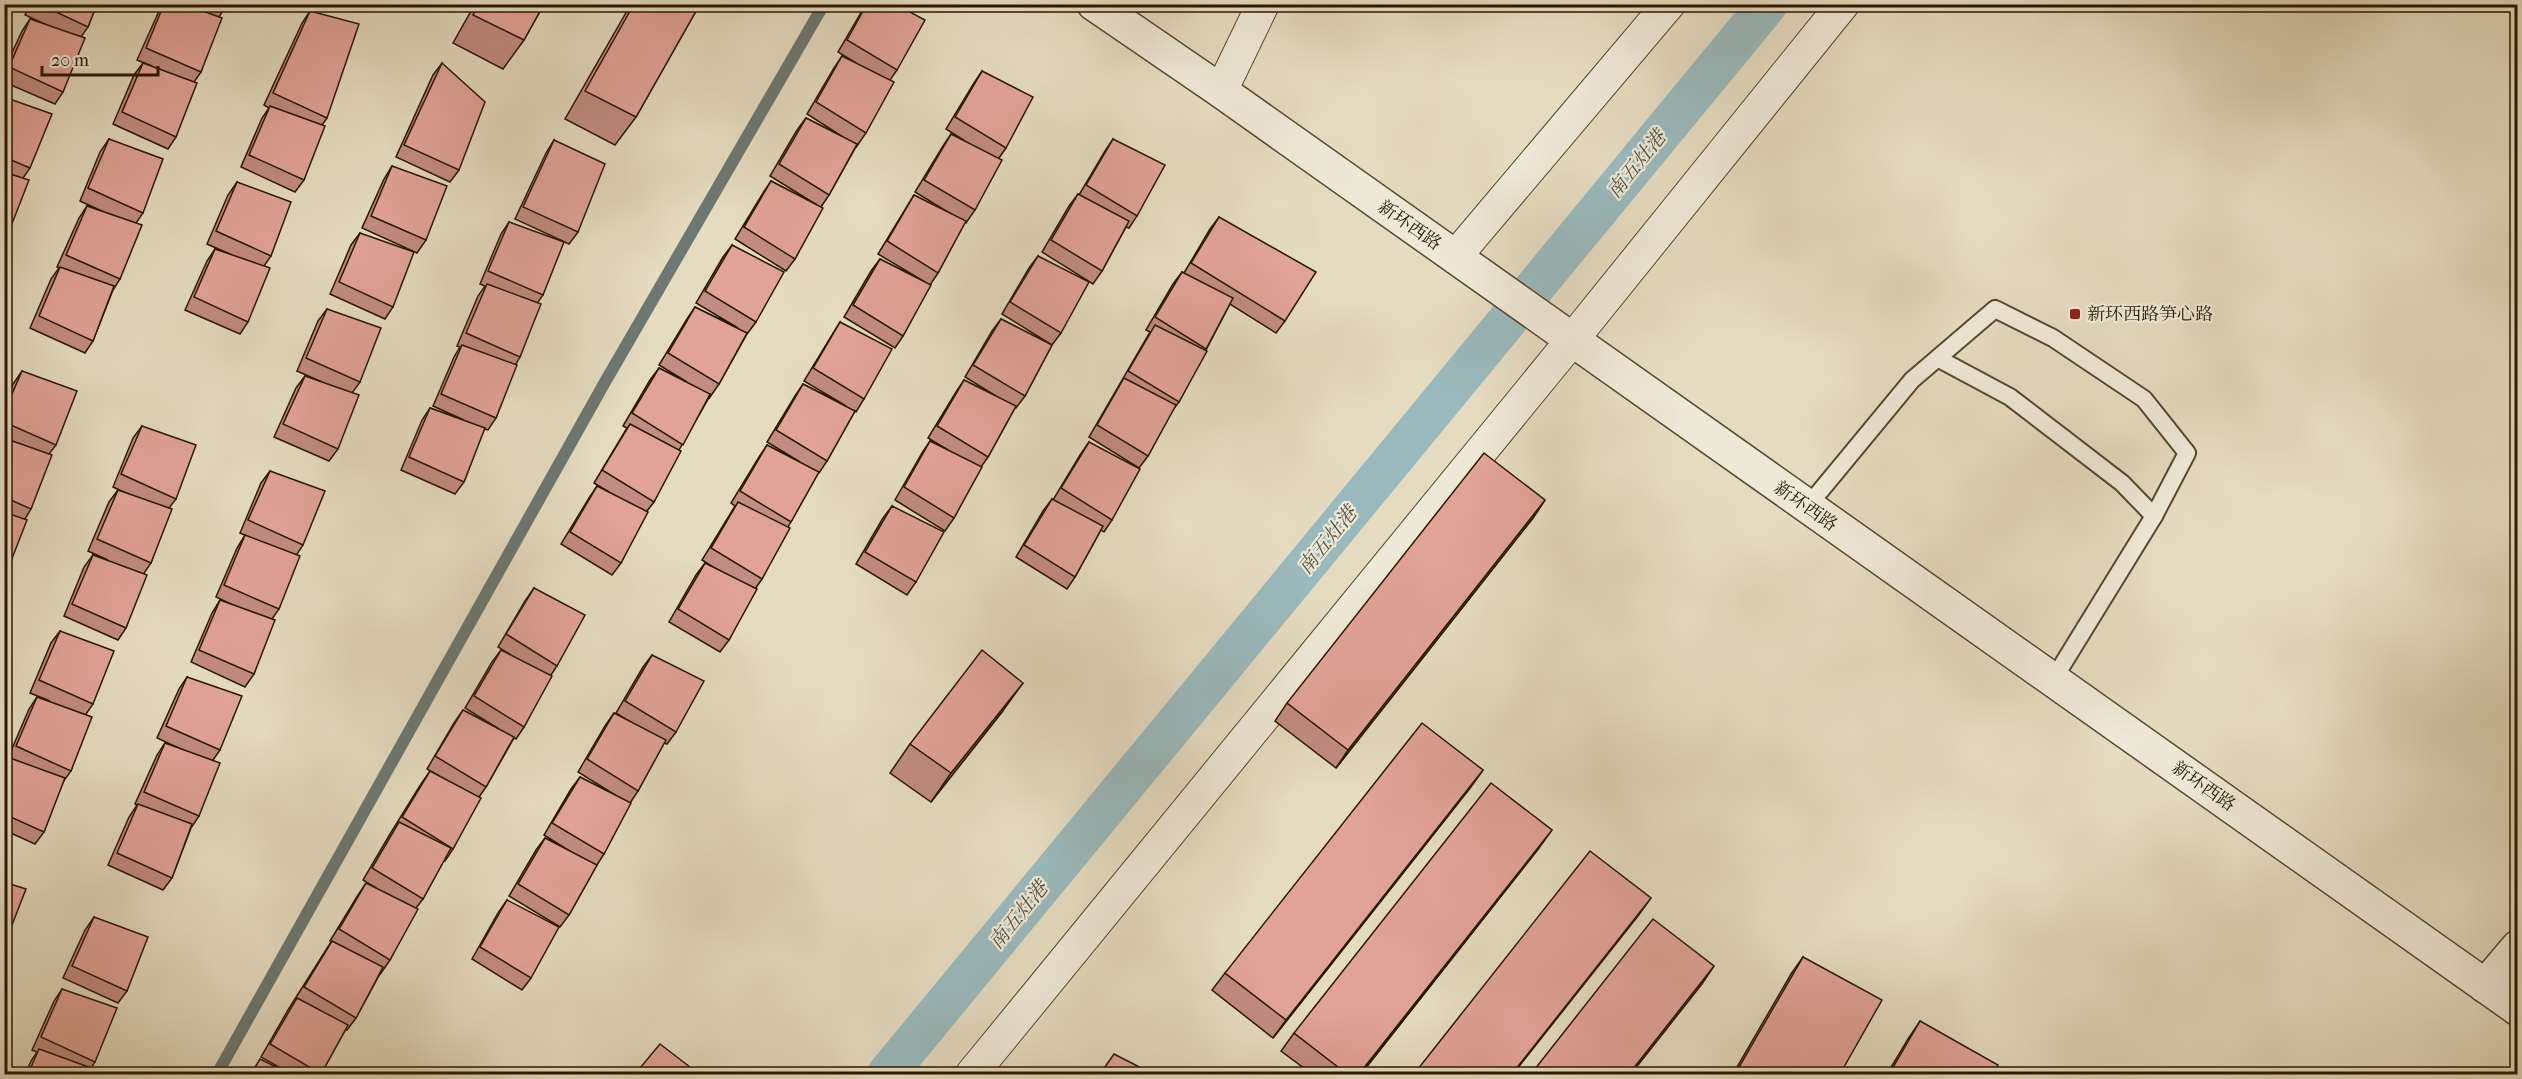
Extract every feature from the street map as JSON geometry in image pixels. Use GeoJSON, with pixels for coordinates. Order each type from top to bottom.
{"type":"FeatureCollection","features":[{"type":"Feature","properties":{"kind":"street","name":"新环西路"},"geometry":{"type":"LineString","coordinates":[[1094,4],[1221,91],[2517,1009]]}},
{"type":"Feature","properties":{"kind":"street"},"geometry":{"type":"LineString","coordinates":[[1221,91],[1263,4]]}},
{"type":"Feature","properties":{"kind":"street"},"geometry":{"type":"LineString","coordinates":[[1468,266],[1669,4]]}},
{"type":"Feature","properties":{"kind":"street"},"geometry":{"type":"LineString","coordinates":[[972,1074],[1564,334],[1843,4]]}},
{"type":"Feature","properties":{"kind":"street"},"geometry":{"type":"LineString","coordinates":[[2485,986],[2517,947]]}},
{"type":"Feature","properties":{"kind":"lane"},"geometry":{"type":"LineString","coordinates":[[1807,507],[1912,380],[1940,359],[1995,309],[2053,338],[2144,399],[2187,453],[2154,516],[2053,680]]}},
{"type":"Feature","properties":{"kind":"lane"},"geometry":{"type":"LineString","coordinates":[[1940,359],[2010,397],[2122,483],[2154,516]]}},
{"type":"Feature","properties":{"kind":"building"},"geometry":{"type":"Polygon","coordinates":[[[39,4],[97,4],[88,27],[39,4]]]}},
{"type":"Feature","properties":{"kind":"building"},"geometry":{"type":"Polygon","coordinates":[[[164,4],[184,4],[222,18],[201,72],[146,48],[164,4]]]}},
{"type":"Feature","properties":{"kind":"building"},"geometry":{"type":"Polygon","coordinates":[[[479,4],[544,4],[524,40],[473,15],[479,4]]]}},
{"type":"Feature","properties":{"kind":"building"},"geometry":{"type":"Polygon","coordinates":[[[634,4],[700,4],[636,117],[585,91],[634,4]]]}},
{"type":"Feature","properties":{"kind":"building"},"geometry":{"type":"Polygon","coordinates":[[[867,4],[895,4],[925,20],[897,70],[847,40],[867,4]]]}},
{"type":"Feature","properties":{"kind":"building"},"geometry":{"type":"Polygon","coordinates":[[[310,11],[359,24],[327,118],[273,93],[310,11]]]}},
{"type":"Feature","properties":{"kind":"building"},"geometry":{"type":"Polygon","coordinates":[[[30,19],[85,38],[63,92],[9,67],[30,19]]]}},
{"type":"Feature","properties":{"kind":"building"},"geometry":{"type":"Polygon","coordinates":[[[842,56],[894,82],[866,133],[816,102],[842,56]]]}},
{"type":"Feature","properties":{"kind":"building"},"geometry":{"type":"Polygon","coordinates":[[[143,63],[197,83],[176,137],[122,112],[143,63]]]}},
{"type":"Feature","properties":{"kind":"building"},"geometry":{"type":"Polygon","coordinates":[[[442,63],[485,102],[459,170],[404,145],[442,63]]]}},
{"type":"Feature","properties":{"kind":"building"},"geometry":{"type":"Polygon","coordinates":[[[982,71],[1033,97],[1006,148],[955,117],[982,71]]]}},
{"type":"Feature","properties":{"kind":"building"},"geometry":{"type":"Polygon","coordinates":[[[4,97],[52,114],[30,168],[4,157],[4,97]]]}},
{"type":"Feature","properties":{"kind":"building"},"geometry":{"type":"Polygon","coordinates":[[[270,106],[325,126],[304,180],[249,155],[270,106]]]}},
{"type":"Feature","properties":{"kind":"building"},"geometry":{"type":"Polygon","coordinates":[[[806,118],[857,144],[829,195],[779,164],[806,118]]]}},
{"type":"Feature","properties":{"kind":"building"},"geometry":{"type":"Polygon","coordinates":[[[951,134],[1002,160],[975,210],[924,180],[951,134]]]}},
{"type":"Feature","properties":{"kind":"building"},"geometry":{"type":"Polygon","coordinates":[[[109,139],[163,159],[143,213],[88,188],[109,139]]]}},
{"type":"Feature","properties":{"kind":"building"},"geometry":{"type":"Polygon","coordinates":[[[1113,139],[1165,165],[1137,216],[1086,185],[1113,139]]]}},
{"type":"Feature","properties":{"kind":"building"},"geometry":{"type":"Polygon","coordinates":[[[554,140],[605,164],[578,232],[523,207],[554,140]]]}},
{"type":"Feature","properties":{"kind":"building"},"geometry":{"type":"Polygon","coordinates":[[[392,166],[447,186],[426,240],[371,216],[392,166]]]}},
{"type":"Feature","properties":{"kind":"building"},"geometry":{"type":"Polygon","coordinates":[[[4,172],[29,180],[8,234],[4,232],[4,172]]]}},
{"type":"Feature","properties":{"kind":"building"},"geometry":{"type":"Polygon","coordinates":[[[771,181],[823,208],[795,259],[744,227],[771,181]]]}},
{"type":"Feature","properties":{"kind":"building"},"geometry":{"type":"Polygon","coordinates":[[[237,182],[291,202],[271,256],[216,231],[237,182]]]}},
{"type":"Feature","properties":{"kind":"building"},"geometry":{"type":"Polygon","coordinates":[[[1078,194],[1129,221],[1102,271],[1051,240],[1078,194]]]}},
{"type":"Feature","properties":{"kind":"building"},"geometry":{"type":"Polygon","coordinates":[[[914,195],[966,221],[938,273],[887,241],[914,195]]]}},
{"type":"Feature","properties":{"kind":"building"},"geometry":{"type":"Polygon","coordinates":[[[87,206],[142,225],[120,279],[66,255],[87,206]]]}},
{"type":"Feature","properties":{"kind":"building"},"geometry":{"type":"Polygon","coordinates":[[[1219,217],[1316,272],[1285,321],[1191,263],[1219,217]]]}},
{"type":"Feature","properties":{"kind":"building"},"geometry":{"type":"Polygon","coordinates":[[[509,222],[564,242],[543,295],[488,271],[509,222]]]}},
{"type":"Feature","properties":{"kind":"building"},"geometry":{"type":"Polygon","coordinates":[[[360,233],[414,252],[393,307],[339,282],[360,233]]]}},
{"type":"Feature","properties":{"kind":"building"},"geometry":{"type":"Polygon","coordinates":[[[732,245],[784,272],[756,322],[705,291],[732,245]]]}},
{"type":"Feature","properties":{"kind":"building"},"geometry":{"type":"Polygon","coordinates":[[[215,249],[270,268],[248,322],[194,297],[215,249]]]}},
{"type":"Feature","properties":{"kind":"building"},"geometry":{"type":"Polygon","coordinates":[[[1038,256],[1089,282],[1061,333],[1010,302],[1038,256]]]}},
{"type":"Feature","properties":{"kind":"building"},"geometry":{"type":"Polygon","coordinates":[[[880,259],[931,285],[903,336],[853,305],[880,259]]]}},
{"type":"Feature","properties":{"kind":"building"},"geometry":{"type":"Polygon","coordinates":[[[60,267],[114,286],[93,341],[39,316],[60,267]]]}},
{"type":"Feature","properties":{"kind":"building"},"geometry":{"type":"Polygon","coordinates":[[[1182,272],[1233,298],[1206,349],[1155,317],[1182,272]]]}},
{"type":"Feature","properties":{"kind":"building"},"geometry":{"type":"Polygon","coordinates":[[[487,284],[541,304],[520,357],[466,333],[487,284]]]}},
{"type":"Feature","properties":{"kind":"building"},"geometry":{"type":"Polygon","coordinates":[[[695,307],[747,333],[719,384],[668,353],[695,307]]]}},
{"type":"Feature","properties":{"kind":"building"},"geometry":{"type":"Polygon","coordinates":[[[327,309],[381,328],[360,382],[306,358],[327,309]]]}},
{"type":"Feature","properties":{"kind":"building"},"geometry":{"type":"Polygon","coordinates":[[[1001,319],[1052,345],[1025,396],[973,365],[1001,319]]]}},
{"type":"Feature","properties":{"kind":"building"},"geometry":{"type":"Polygon","coordinates":[[[840,322],[892,349],[864,399],[813,368],[840,322]]]}},
{"type":"Feature","properties":{"kind":"building"},"geometry":{"type":"Polygon","coordinates":[[[1155,325],[1207,351],[1179,402],[1128,371],[1155,325]]]}},
{"type":"Feature","properties":{"kind":"building"},"geometry":{"type":"Polygon","coordinates":[[[462,345],[517,365],[496,418],[441,394],[462,345]]]}},
{"type":"Feature","properties":{"kind":"building"},"geometry":{"type":"Polygon","coordinates":[[[659,368],[710,394],[683,445],[632,413],[659,368]]]}},
{"type":"Feature","properties":{"kind":"building"},"geometry":{"type":"Polygon","coordinates":[[[22,371],[77,391],[56,445],[4,422],[4,412],[22,371]]]}},
{"type":"Feature","properties":{"kind":"building"},"geometry":{"type":"Polygon","coordinates":[[[305,376],[359,395],[338,449],[283,424],[305,376]]]}},
{"type":"Feature","properties":{"kind":"building"},"geometry":{"type":"Polygon","coordinates":[[[1124,378],[1176,405],[1148,456],[1097,425],[1124,378]]]}},
{"type":"Feature","properties":{"kind":"building"},"geometry":{"type":"Polygon","coordinates":[[[964,380],[1016,406],[988,457],[937,426],[964,380]]]}},
{"type":"Feature","properties":{"kind":"building"},"geometry":{"type":"Polygon","coordinates":[[[803,384],[855,411],[827,461],[776,430],[803,384]]]}},
{"type":"Feature","properties":{"kind":"building"},"geometry":{"type":"Polygon","coordinates":[[[430,408],[485,428],[464,482],[409,457],[430,408]]]}},
{"type":"Feature","properties":{"kind":"building"},"geometry":{"type":"Polygon","coordinates":[[[630,424],[681,451],[654,502],[602,470],[630,424]]]}},
{"type":"Feature","properties":{"kind":"building"},"geometry":{"type":"Polygon","coordinates":[[[142,426],[196,445],[176,499],[121,474],[142,426]]]}},
{"type":"Feature","properties":{"kind":"building"},"geometry":{"type":"Polygon","coordinates":[[[4,438],[52,455],[31,509],[4,497],[4,438]]]}},
{"type":"Feature","properties":{"kind":"building"},"geometry":{"type":"Polygon","coordinates":[[[930,441],[982,467],[954,518],[904,487],[930,441]]]}},
{"type":"Feature","properties":{"kind":"building"},"geometry":{"type":"Polygon","coordinates":[[[1089,442],[1140,469],[1112,520],[1061,488],[1089,442]]]}},
{"type":"Feature","properties":{"kind":"building"},"geometry":{"type":"Polygon","coordinates":[[[767,445],[819,472],[791,522],[740,491],[767,445]]]}},
{"type":"Feature","properties":{"kind":"building"},"geometry":{"type":"Polygon","coordinates":[[[1484,453],[1545,500],[1348,750],[1287,703],[1484,453]]]}},
{"type":"Feature","properties":{"kind":"building"},"geometry":{"type":"Polygon","coordinates":[[[270,471],[325,491],[303,545],[248,520],[270,471]]]}},
{"type":"Feature","properties":{"kind":"building"},"geometry":{"type":"Polygon","coordinates":[[[597,486],[648,512],[621,563],[570,532],[597,486]]]}},
{"type":"Feature","properties":{"kind":"building"},"geometry":{"type":"Polygon","coordinates":[[[118,490],[172,509],[151,563],[97,539],[118,490]]]}},
{"type":"Feature","properties":{"kind":"building"},"geometry":{"type":"Polygon","coordinates":[[[1052,499],[1103,526],[1075,577],[1024,545],[1052,499]]]}},
{"type":"Feature","properties":{"kind":"building"},"geometry":{"type":"Polygon","coordinates":[[[738,502],[790,528],[762,579],[711,548],[738,502]]]}},
{"type":"Feature","properties":{"kind":"building"},"geometry":{"type":"Polygon","coordinates":[[[892,506],[944,532],[916,582],[865,552],[892,506]]]}},
{"type":"Feature","properties":{"kind":"building"},"geometry":{"type":"Polygon","coordinates":[[[4,512],[27,520],[6,574],[4,573],[4,512]]]}},
{"type":"Feature","properties":{"kind":"building"},"geometry":{"type":"Polygon","coordinates":[[[245,535],[300,556],[279,609],[224,585],[245,535]]]}},
{"type":"Feature","properties":{"kind":"building"},"geometry":{"type":"Polygon","coordinates":[[[93,555],[147,575],[126,628],[72,604],[93,555]]]}},
{"type":"Feature","properties":{"kind":"building"},"geometry":{"type":"Polygon","coordinates":[[[705,563],[757,589],[729,640],[678,609],[705,563]]]}},
{"type":"Feature","properties":{"kind":"building"},"geometry":{"type":"Polygon","coordinates":[[[534,588],[585,615],[557,666],[506,634],[534,588]]]}},
{"type":"Feature","properties":{"kind":"building"},"geometry":{"type":"Polygon","coordinates":[[[220,600],[275,620],[254,674],[199,650],[220,600]]]}},
{"type":"Feature","properties":{"kind":"building"},"geometry":{"type":"Polygon","coordinates":[[[60,631],[114,651],[93,704],[39,680],[60,631]]]}},
{"type":"Feature","properties":{"kind":"building"},"geometry":{"type":"Polygon","coordinates":[[[501,650],[552,676],[524,727],[474,696],[501,650]]]}},
{"type":"Feature","properties":{"kind":"building"},"geometry":{"type":"Polygon","coordinates":[[[982,650],[1023,683],[951,773],[910,744],[982,650]]]}},
{"type":"Feature","properties":{"kind":"building"},"geometry":{"type":"Polygon","coordinates":[[[652,655],[704,681],[676,732],[625,701],[652,655]]]}},
{"type":"Feature","properties":{"kind":"building"},"geometry":{"type":"Polygon","coordinates":[[[187,677],[242,696],[220,750],[166,726],[187,677]]]}},
{"type":"Feature","properties":{"kind":"building"},"geometry":{"type":"Polygon","coordinates":[[[37,697],[92,717],[71,771],[16,746],[37,697]]]}},
{"type":"Feature","properties":{"kind":"building"},"geometry":{"type":"Polygon","coordinates":[[[463,710],[514,737],[486,787],[435,756],[463,710]]]}},
{"type":"Feature","properties":{"kind":"building"},"geometry":{"type":"Polygon","coordinates":[[[614,713],[666,740],[638,791],[587,759],[614,713]]]}},
{"type":"Feature","properties":{"kind":"building"},"geometry":{"type":"Polygon","coordinates":[[[1422,723],[1483,770],[1286,1020],[1225,973],[1422,723]]]}},
{"type":"Feature","properties":{"kind":"building"},"geometry":{"type":"Polygon","coordinates":[[[165,743],[220,763],[199,816],[144,792],[165,743]]]}},
{"type":"Feature","properties":{"kind":"building"},"geometry":{"type":"Polygon","coordinates":[[[10,758],[65,778],[44,832],[4,814],[4,772],[10,758]]]}},
{"type":"Feature","properties":{"kind":"building"},"geometry":{"type":"Polygon","coordinates":[[[430,771],[481,798],[453,849],[402,817],[430,771]]]}},
{"type":"Feature","properties":{"kind":"building"},"geometry":{"type":"Polygon","coordinates":[[[580,777],[631,803],[604,854],[552,823],[580,777]]]}},
{"type":"Feature","properties":{"kind":"building"},"geometry":{"type":"Polygon","coordinates":[[[1491,783],[1552,830],[1359,1074],[1347,1074],[1294,1033],[1491,783]]]}},
{"type":"Feature","properties":{"kind":"building"},"geometry":{"type":"Polygon","coordinates":[[[138,804],[192,824],[172,878],[117,853],[138,804]]]}},
{"type":"Feature","properties":{"kind":"building"},"geometry":{"type":"Polygon","coordinates":[[[399,822],[451,848],[423,899],[372,868],[399,822]]]}},
{"type":"Feature","properties":{"kind":"building"},"geometry":{"type":"Polygon","coordinates":[[[545,838],[597,865],[569,915],[518,884],[545,838]]]}},
{"type":"Feature","properties":{"kind":"building"},"geometry":{"type":"Polygon","coordinates":[[[1590,851],[1651,898],[1512,1074],[1414,1074],[1590,851]]]}},
{"type":"Feature","properties":{"kind":"building"},"geometry":{"type":"Polygon","coordinates":[[[4,882],[26,889],[5,943],[4,943],[4,882]]]}},
{"type":"Feature","properties":{"kind":"building"},"geometry":{"type":"Polygon","coordinates":[[[366,883],[418,909],[390,960],[339,929],[366,883]]]}},
{"type":"Feature","properties":{"kind":"building"},"geometry":{"type":"Polygon","coordinates":[[[507,900],[559,927],[531,978],[480,947],[507,900]]]}},
{"type":"Feature","properties":{"kind":"building"},"geometry":{"type":"Polygon","coordinates":[[[94,917],[148,937],[127,991],[72,966],[94,917]]]}},
{"type":"Feature","properties":{"kind":"building"},"geometry":{"type":"Polygon","coordinates":[[[1653,919],[1714,966],[1629,1074],[1531,1074],[1653,919]]]}},
{"type":"Feature","properties":{"kind":"building"},"geometry":{"type":"Polygon","coordinates":[[[332,941],[383,967],[356,1018],[304,987],[332,941]]]}},
{"type":"Feature","properties":{"kind":"building"},"geometry":{"type":"Polygon","coordinates":[[[1803,957],[1882,1000],[1840,1074],[1735,1074],[1803,957]]]}},
{"type":"Feature","properties":{"kind":"building"},"geometry":{"type":"Polygon","coordinates":[[[62,989],[117,1008],[95,1062],[41,1037],[62,989]]]}},
{"type":"Feature","properties":{"kind":"building"},"geometry":{"type":"Polygon","coordinates":[[[297,998],[348,1025],[321,1074],[270,1044],[297,998]]]}},
{"type":"Feature","properties":{"kind":"building"},"geometry":{"type":"Polygon","coordinates":[[[1920,1021],[1998,1065],[1993,1074],[1889,1074],[1920,1021]]]}},
{"type":"Feature","properties":{"kind":"building"},"geometry":{"type":"Polygon","coordinates":[[[660,1044],[699,1074],[635,1074],[660,1044]]]}},
{"type":"Feature","properties":{"kind":"building"},"geometry":{"type":"Polygon","coordinates":[[[39,1049],[94,1069],[91,1074],[28,1074],[39,1049]]]}},
{"type":"Feature","properties":{"kind":"building"},"geometry":{"type":"Polygon","coordinates":[[[1114,1054],[1153,1074],[1100,1074],[1114,1054]]]}},
{"type":"Feature","properties":{"kind":"building"},"geometry":{"type":"Polygon","coordinates":[[[260,1059],[290,1074],[251,1074],[260,1059]]]}},
{"type":"Feature","properties":{"kind":"waterway"},"geometry":{"type":"LineString","coordinates":[[217,1074],[605,382],[824,4]]}},
{"type":"Feature","properties":{"kind":"waterway","name":"南五灶港"},"geometry":{"type":"LineString","coordinates":[[887,1074],[1768,4]]}},
{"type":"Feature","properties":{"kind":"place","name":"新环西路笋心路"},"geometry":{"type":"Point","coordinates":[2075,314]}}]}
